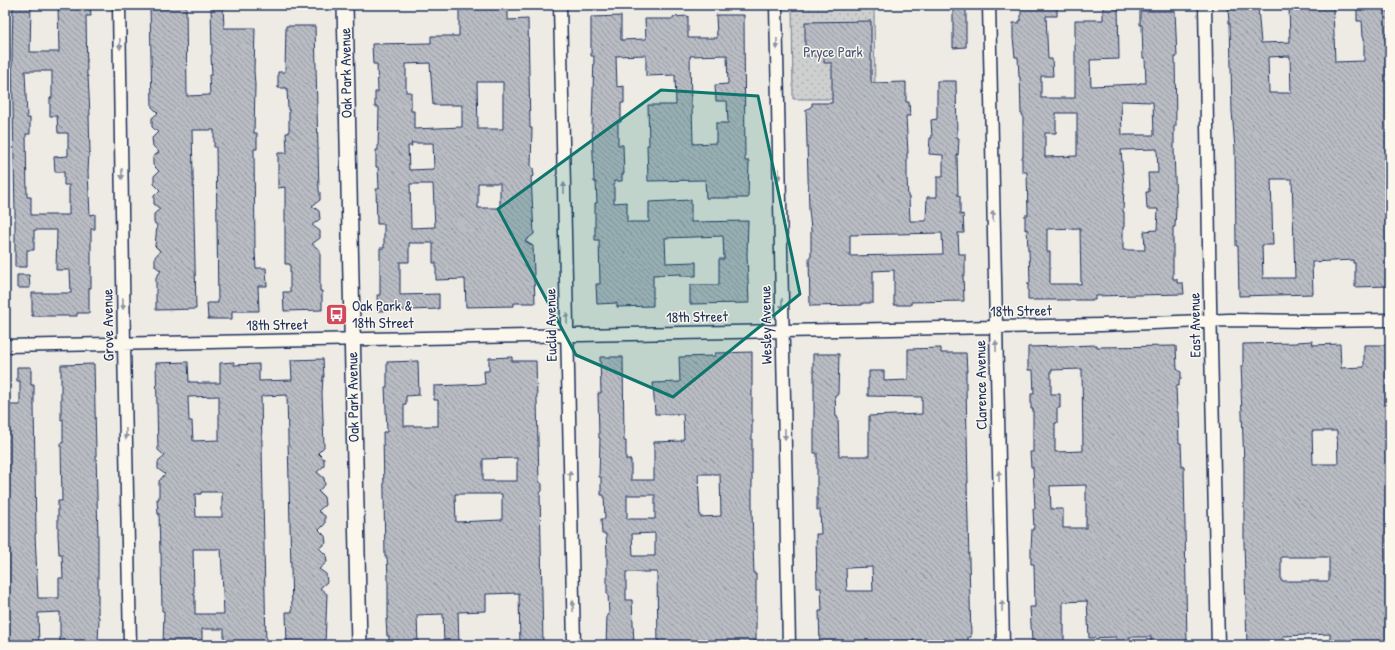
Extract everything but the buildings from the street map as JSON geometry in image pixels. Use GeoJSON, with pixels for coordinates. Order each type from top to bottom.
{"type":"FeatureCollection","features":[{"type":"Feature","properties":{"kind":"street","name":"Grove Avenue"},"geometry":{"type":"LineString","coordinates":[[119,5],[130,645]]}},
{"type":"Feature","properties":{"kind":"street","name":"Oak Park Avenue"},"geometry":{"type":"LineString","coordinates":[[345,5],[359,645]]}},
{"type":"Feature","properties":{"kind":"street","name":"Euclid Avenue"},"geometry":{"type":"LineString","coordinates":[[560,5],[574,645]]}},
{"type":"Feature","properties":{"kind":"street","name":"Wesley Avenue"},"geometry":{"type":"LineString","coordinates":[[776,5],[789,645]]}},
{"type":"Feature","properties":{"kind":"street","name":"Clarence Avenue"},"geometry":{"type":"LineString","coordinates":[[989,5],[1003,645]]}},
{"type":"Feature","properties":{"kind":"street","name":"East Avenue"},"geometry":{"type":"LineString","coordinates":[[1205,5],[1218,645]]}},
{"type":"Feature","properties":{"kind":"street","name":"18th Street"},"geometry":{"type":"LineString","coordinates":[[5,346],[1101,325],[1211,321],[1390,320]]}},
{"type":"Feature","properties":{"kind":"highlighted area"},"geometry":{"type":"Polygon","coordinates":[[[661,90],[758,96],[800,294],[673,397],[576,355],[498,209],[661,90]]]}},
{"type":"Feature","properties":{"kind":"green space","name":"Pryce Park"},"geometry":{"type":"Polygon","coordinates":[[[792,5],[874,5],[875,99],[793,99],[792,5]]]}},
{"type":"Feature","properties":{"kind":"place","name":"Oak Park & 18th Street"},"geometry":{"type":"Point","coordinates":[337,315]}}]}
